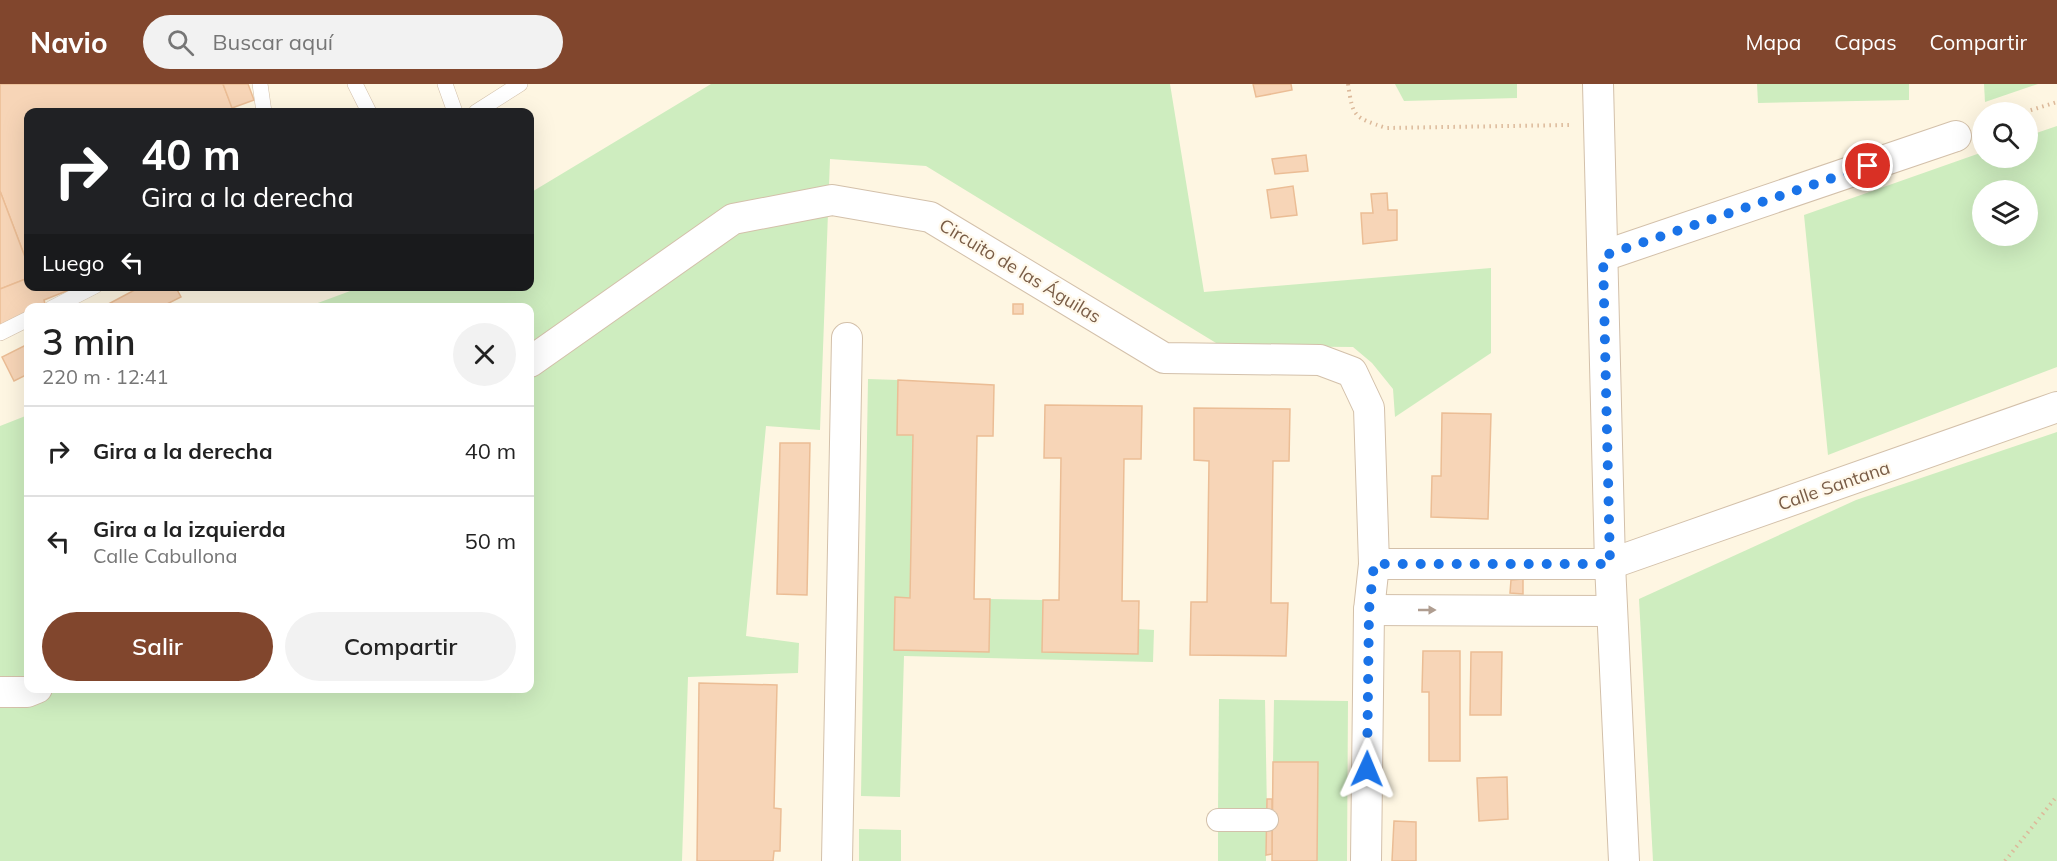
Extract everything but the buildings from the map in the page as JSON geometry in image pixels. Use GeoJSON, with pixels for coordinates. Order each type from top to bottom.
{"type":"FeatureCollection","features":[{"type":"Feature","properties":{"kind":"street"},"geometry":{"type":"LineString","coordinates":[[1599,84],[1610,564],[1624,861]]}},
{"type":"Feature","properties":{"kind":"street"},"geometry":{"type":"LineString","coordinates":[[1603,256],[1956,136]]}},
{"type":"Feature","properties":{"kind":"street","name":"Circuito de las Águilas"},"geometry":{"type":"LineString","coordinates":[[534,359],[733,219],[832,200],[930,217],[1164,358],[1320,360],[1352,372],[1369,408],[1374,564],[1369,610],[1366,861]]}},
{"type":"Feature","properties":{"kind":"street"},"geometry":{"type":"LineString","coordinates":[[837,861],[847,338]]}},
{"type":"Feature","properties":{"kind":"street","name":"Calle Santana"},"geometry":{"type":"LineString","coordinates":[[1374,564],[1610,564],[2057,407]]}},
{"type":"Feature","properties":{"kind":"street"},"geometry":{"type":"LineString","coordinates":[[1369,610],[1612,611]]}},
{"type":"Feature","properties":{"kind":"street"},"geometry":{"type":"LineString","coordinates":[[0,692],[24,692]]}},
{"type":"Feature","properties":{"kind":"street"},"geometry":{"type":"LineString","coordinates":[[1218,820],[1267,820]]}},
{"type":"Feature","properties":{"kind":"lane"},"geometry":{"type":"LineString","coordinates":[[260,84],[263,108]]}},
{"type":"Feature","properties":{"kind":"lane"},"geometry":{"type":"LineString","coordinates":[[355,84],[367,108]]}},
{"type":"Feature","properties":{"kind":"lane"},"geometry":{"type":"LineString","coordinates":[[445,84],[454,108]]}},
{"type":"Feature","properties":{"kind":"lane"},"geometry":{"type":"LineString","coordinates":[[482,108],[520,84]]}},
{"type":"Feature","properties":{"kind":"lane"},"geometry":{"type":"LineString","coordinates":[[62,303],[85,291]]}},
{"type":"Feature","properties":{"kind":"lane"},"geometry":{"type":"LineString","coordinates":[[0,333],[24,321]]}},
{"type":"Feature","properties":{"kind":"path"},"geometry":{"type":"LineString","coordinates":[[1348,84],[1352,109],[1359,118],[1386,128],[1599,124]]}},
{"type":"Feature","properties":{"kind":"path"},"geometry":{"type":"LineString","coordinates":[[2038,108],[2057,102]]}},
{"type":"Feature","properties":{"kind":"path"},"geometry":{"type":"LineString","coordinates":[[2005,861],[2057,796]]}},
{"type":"Feature","properties":{"kind":"green space"},"geometry":{"type":"Polygon","coordinates":[[[711,84],[1170,84],[1204,292],[1491,268],[1491,353],[1395,417],[1393,389],[1372,363],[1353,347],[1221,346],[926,166],[830,159],[820,430],[766,426],[746,636],[799,643],[798,673],[688,677],[682,861],[0,861],[0,426],[24,417],[24,693],[534,693],[534,303],[318,303],[350,291],[534,291],[534,191],[711,84]]]}},
{"type":"Feature","properties":{"kind":"green space"},"geometry":{"type":"Polygon","coordinates":[[[1395,84],[1517,84],[1517,98],[1404,101],[1395,84]]]}},
{"type":"Feature","properties":{"kind":"green space"},"geometry":{"type":"Polygon","coordinates":[[[1757,84],[1909,84],[1909,100],[1758,103],[1757,84]]]}},
{"type":"Feature","properties":{"kind":"green space"},"geometry":{"type":"Polygon","coordinates":[[[1984,84],[2038,84],[1985,102],[1984,84]]]}},
{"type":"Feature","properties":{"kind":"green space"},"geometry":{"type":"Polygon","coordinates":[[[2057,126],[2057,367],[1828,455],[1804,215],[1972,156],[1972,168],[2038,168],[2038,133],[2057,126]]]}},
{"type":"Feature","properties":{"kind":"green space"},"geometry":{"type":"Polygon","coordinates":[[[868,379],[898,380],[898,435],[913,435],[910,598],[895,598],[894,649],[989,651],[990,599],[1043,600],[1042,652],[1137,654],[1138,629],[1154,630],[1153,662],[904,656],[900,797],[861,796],[868,379]]]}},
{"type":"Feature","properties":{"kind":"green space"},"geometry":{"type":"Polygon","coordinates":[[[2057,432],[2057,861],[1653,861],[1639,599],[1856,500],[2057,432]]]}},
{"type":"Feature","properties":{"kind":"green space"},"geometry":{"type":"Polygon","coordinates":[[[1219,699],[1265,700],[1267,811],[1218,812],[1219,699]]]}},
{"type":"Feature","properties":{"kind":"green space"},"geometry":{"type":"Polygon","coordinates":[[[1274,700],[1348,701],[1347,861],[1317,861],[1318,763],[1273,762],[1274,700]]]}},
{"type":"Feature","properties":{"kind":"green space"},"geometry":{"type":"Polygon","coordinates":[[[1266,828],[1266,861],[1218,861],[1218,829],[1266,828]]]}},
{"type":"Feature","properties":{"kind":"green space"},"geometry":{"type":"Polygon","coordinates":[[[859,829],[901,830],[901,861],[859,861],[859,829]]]}},
{"type":"Feature","properties":{"kind":"route"},"geometry":{"type":"LineString","coordinates":[[1367,769],[1369,610],[1374,564],[1610,564],[1603,256],[1868,166]]}}]}
